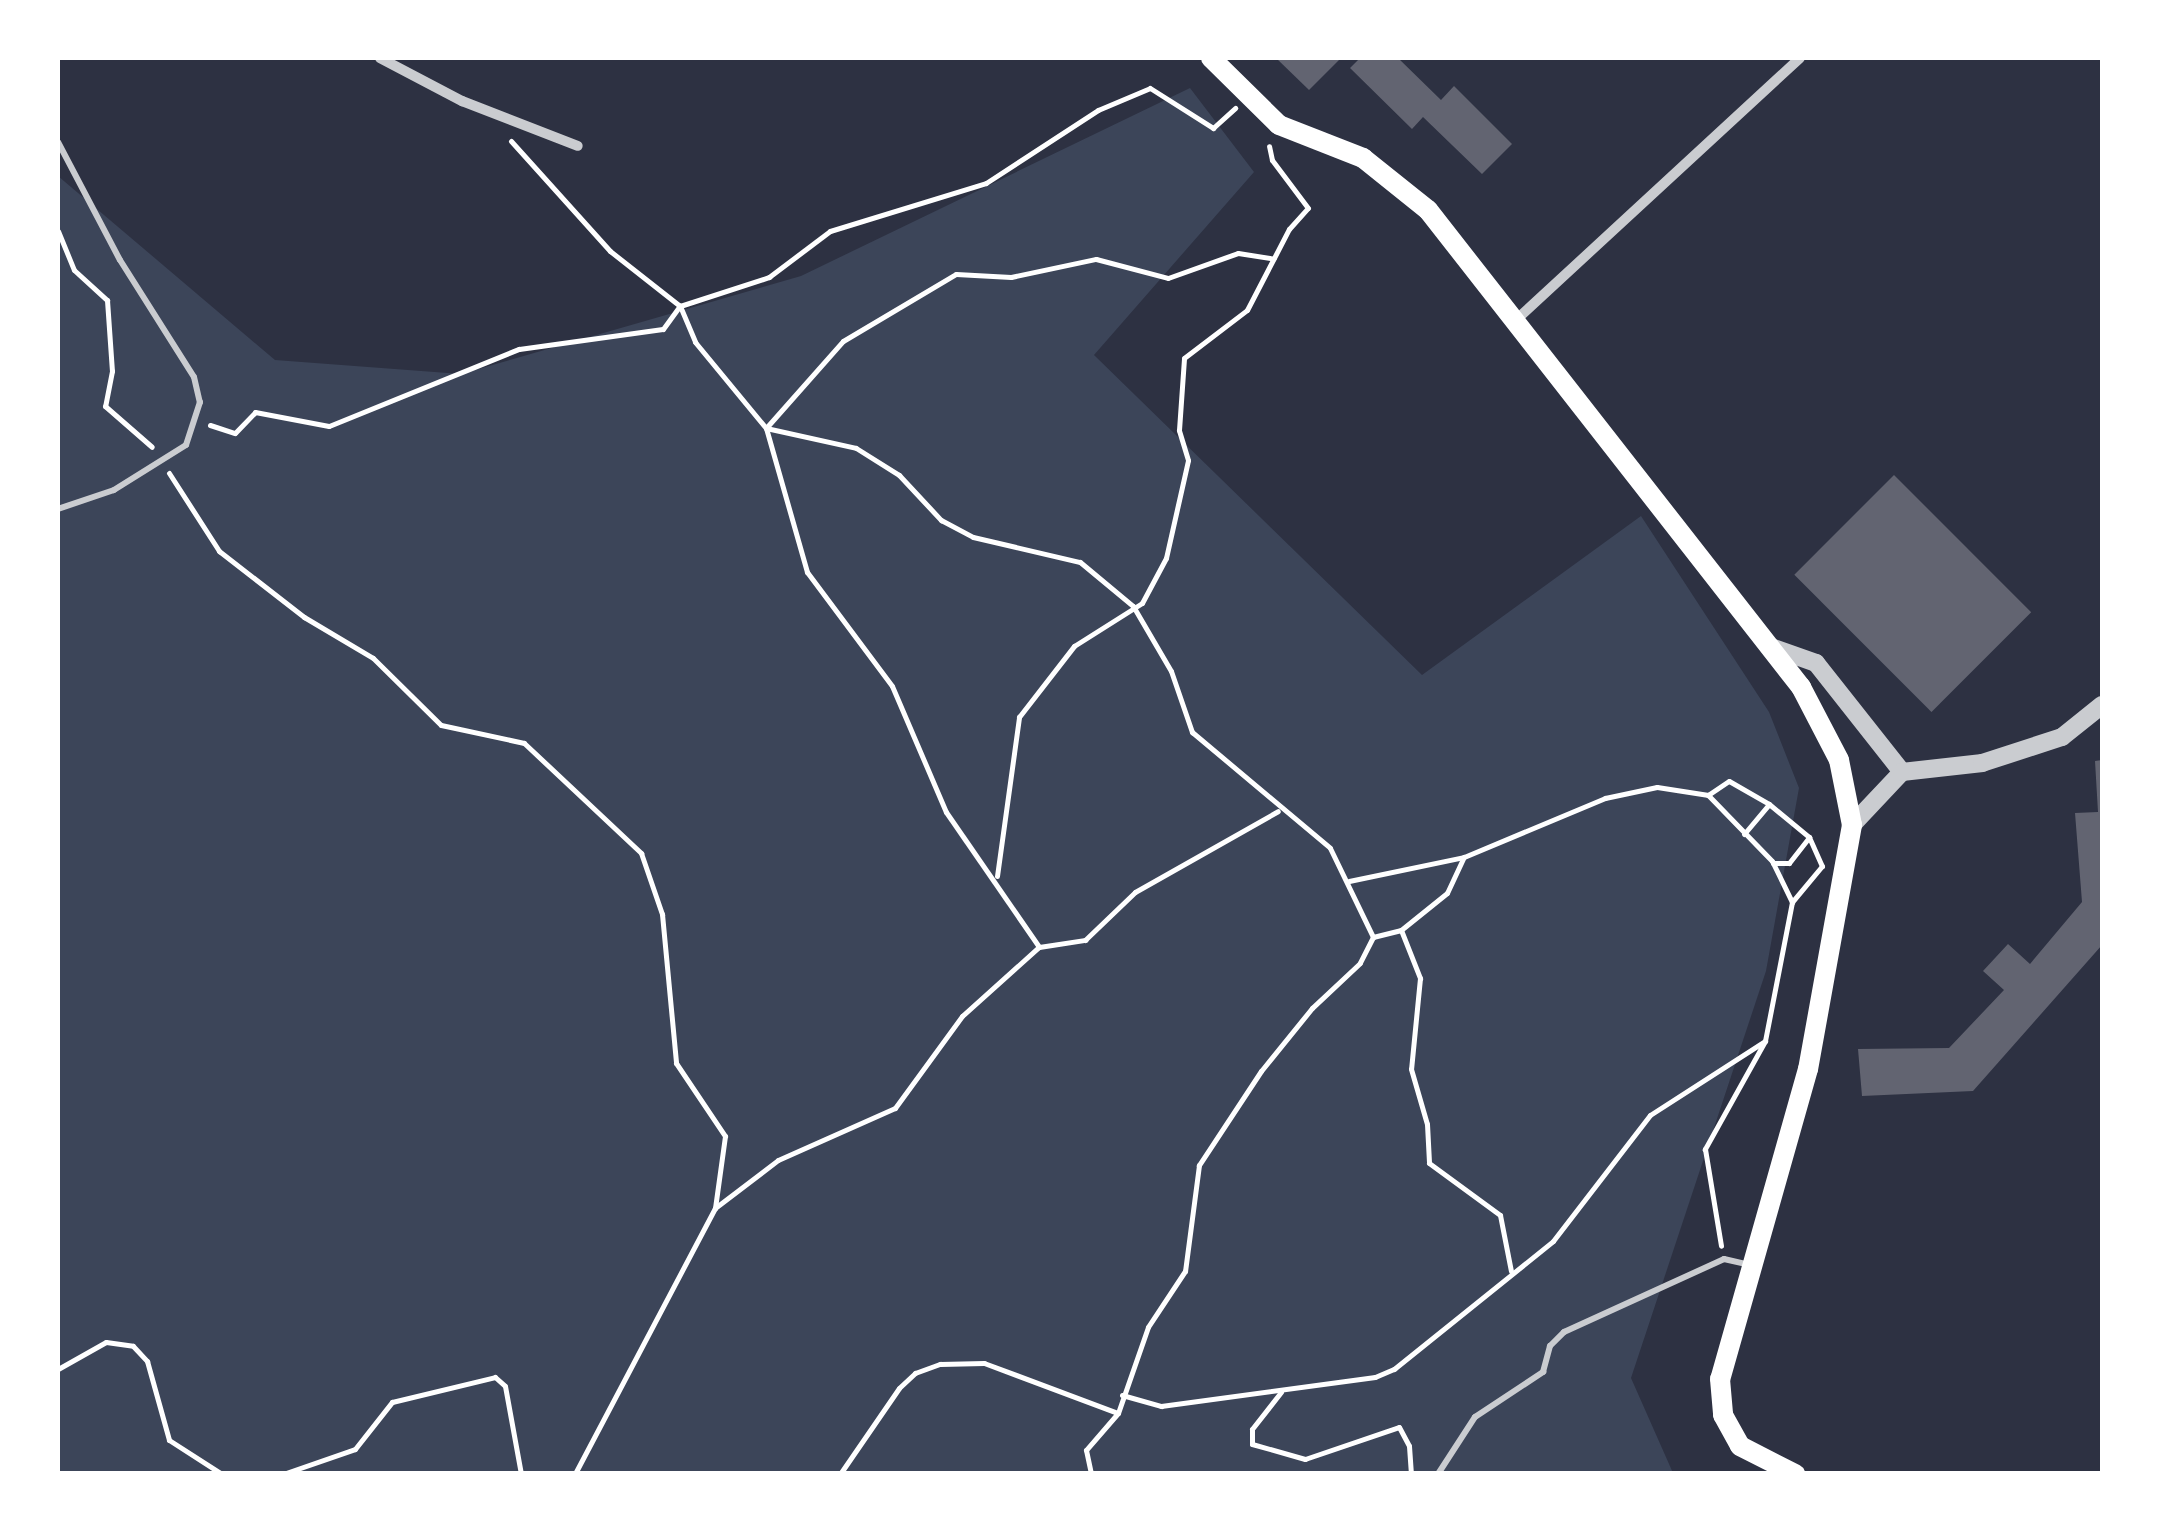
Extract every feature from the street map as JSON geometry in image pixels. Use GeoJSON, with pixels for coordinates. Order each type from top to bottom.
{"type":"FeatureCollection","features":[{"type":"Feature","properties":{"kind":"main road"},"geometry":{"type":"LineString","coordinates":[[1210,58],[1279,125],[1362,158],[1428,210],[1801,687],[1838,760],[1852,825],[1808,1069],[1720,1379],[1723,1415],[1740,1446],[1795,1474]]}},
{"type":"Feature","properties":{"kind":"street"},"geometry":{"type":"LineString","coordinates":[[380,58],[492,113],[578,146]]}},
{"type":"Feature","properties":{"kind":"street"},"geometry":{"type":"LineString","coordinates":[[1515,321],[1800,58]]}},
{"type":"Feature","properties":{"kind":"street"},"geometry":{"type":"LineString","coordinates":[[1768,646],[1816,663],[1902,772]]}},
{"type":"Feature","properties":{"kind":"street"},"geometry":{"type":"LineString","coordinates":[[1852,825],[1902,772],[1982,764],[2062,737],[2102,705]]}},
{"type":"Feature","properties":{"kind":"lane"},"geometry":{"type":"LineString","coordinates":[[58,142],[120,260],[194,377],[198,413],[186,444],[114,490],[58,509]]}},
{"type":"Feature","properties":{"kind":"lane"},"geometry":{"type":"LineString","coordinates":[[1438,1474],[1474,1417],[1543,1372],[1550,1346],[1564,1332],[1724,1259],[1752,1265]]}},
{"type":"Feature","properties":{"kind":"path"},"geometry":{"type":"LineString","coordinates":[[198,413],[235,433],[254,412],[330,426],[519,349],[663,329],[680,306],[768,277],[830,231],[986,183],[1123,96],[1150,88],[1213,128],[1247,97]]}},
{"type":"Feature","properties":{"kind":"path"},"geometry":{"type":"LineString","coordinates":[[492,113],[548,188],[631,269],[680,306],[695,342],[766,428],[808,572],[892,686],[946,812],[997,877],[1038,947]]}},
{"type":"Feature","properties":{"kind":"path"},"geometry":{"type":"LineString","coordinates":[[997,877],[1019,718],[1074,646],[1142,603],[1166,558],[1188,460],[1180,430],[1184,358],[1248,310],[1274,259],[1308,208],[1267,150],[1279,125]]}},
{"type":"Feature","properties":{"kind":"path"},"geometry":{"type":"LineString","coordinates":[[58,232],[74,270],[107,300],[112,372],[105,406],[150,442],[219,552],[304,617],[372,658],[441,725],[524,743],[641,853],[662,914],[676,1062],[725,1136],[714,1208],[575,1474]]}},
{"type":"Feature","properties":{"kind":"path"},"geometry":{"type":"LineString","coordinates":[[766,428],[843,341],[956,274],[1011,277],[1096,259],[1168,278],[1238,253],[1274,259]]}},
{"type":"Feature","properties":{"kind":"path"},"geometry":{"type":"LineString","coordinates":[[766,428],[856,448],[898,475],[941,520],[973,536],[1080,562],[1132,606],[1172,670],[1192,732],[1278,811],[1330,848],[1373,937]]}},
{"type":"Feature","properties":{"kind":"path"},"geometry":{"type":"LineString","coordinates":[[1348,881],[1464,857],[1633,788],[1708,794],[1730,780],[1769,804],[1809,838],[1821,870],[1792,902],[1765,1041],[1705,1149],[1724,1259]]}},
{"type":"Feature","properties":{"kind":"path"},"geometry":{"type":"LineString","coordinates":[[1708,794],[1774,863],[1792,902]]}},
{"type":"Feature","properties":{"kind":"path"},"geometry":{"type":"LineString","coordinates":[[1744,834],[1769,804]]}},
{"type":"Feature","properties":{"kind":"path"},"geometry":{"type":"LineString","coordinates":[[714,1208],[778,1160],[895,1108],[962,1016],[1038,947],[1086,940],[1136,892],[1278,811]]}},
{"type":"Feature","properties":{"kind":"path"},"geometry":{"type":"LineString","coordinates":[[1774,863],[1789,863],[1809,838]]}},
{"type":"Feature","properties":{"kind":"path"},"geometry":{"type":"LineString","coordinates":[[1091,1474],[1086,1450],[1118,1414],[1148,1327],[1186,1272],[1199,1165],[1262,1071],[1312,1008],[1360,963],[1373,937],[1401,930],[1458,881],[1464,857]]}},
{"type":"Feature","properties":{"kind":"path"},"geometry":{"type":"LineString","coordinates":[[1401,930],[1420,978],[1411,1069],[1427,1124],[1429,1163],[1500,1214],[1511,1271]]}},
{"type":"Feature","properties":{"kind":"path"},"geometry":{"type":"LineString","coordinates":[[1122,1396],[1162,1406],[1394,1369],[1565,1228],[1650,1115],[1765,1041]]}},
{"type":"Feature","properties":{"kind":"path"},"geometry":{"type":"LineString","coordinates":[[58,1369],[106,1342],[133,1346],[146,1361],[169,1440],[222,1474]]}},
{"type":"Feature","properties":{"kind":"path"},"geometry":{"type":"LineString","coordinates":[[840,1474],[899,1388],[915,1373],[940,1364],[1006,1370],[1118,1414]]}},
{"type":"Feature","properties":{"kind":"path"},"geometry":{"type":"LineString","coordinates":[[283,1474],[354,1449],[392,1402],[495,1378],[506,1386],[522,1474]]}},
{"type":"Feature","properties":{"kind":"path"},"geometry":{"type":"LineString","coordinates":[[1283,1389],[1252,1429],[1252,1444],[1306,1460],[1399,1428],[1410,1446],[1411,1474]]}},
{"type":"Feature","properties":{"kind":"shaded area"},"geometry":{"type":"Polygon","coordinates":[[[1190,88],[1254,172],[1094,355],[1422,675],[1641,516],[1769,712],[1799,788],[1766,971],[1631,1378],[1673,1473],[58,1473],[58,176],[275,360],[461,374],[801,276],[1190,88]]]}},
{"type":"Feature","properties":{"kind":"building"},"geometry":{"type":"Polygon","coordinates":[[[1276,58],[1341,58],[1309,90],[1276,58]]]}},
{"type":"Feature","properties":{"kind":"building"},"geometry":{"type":"Polygon","coordinates":[[[1360,58],[1398,58],[1441,100],[1454,86],[1512,144],[1482,174],[1423,117],[1412,129],[1350,68],[1360,58]]]}},
{"type":"Feature","properties":{"kind":"building"},"geometry":{"type":"Polygon","coordinates":[[[1894,475],[2031,612],[1931,712],[1794,575],[1894,475]]]}},
{"type":"Feature","properties":{"kind":"building"},"geometry":{"type":"Polygon","coordinates":[[[2102,760],[2102,945],[1973,1091],[1862,1096],[1858,1049],[1949,1048],[2004,990],[1983,971],[2008,944],[2030,964],[2082,902],[2075,813],[2098,812],[2095,761],[2102,760]]]}}]}
